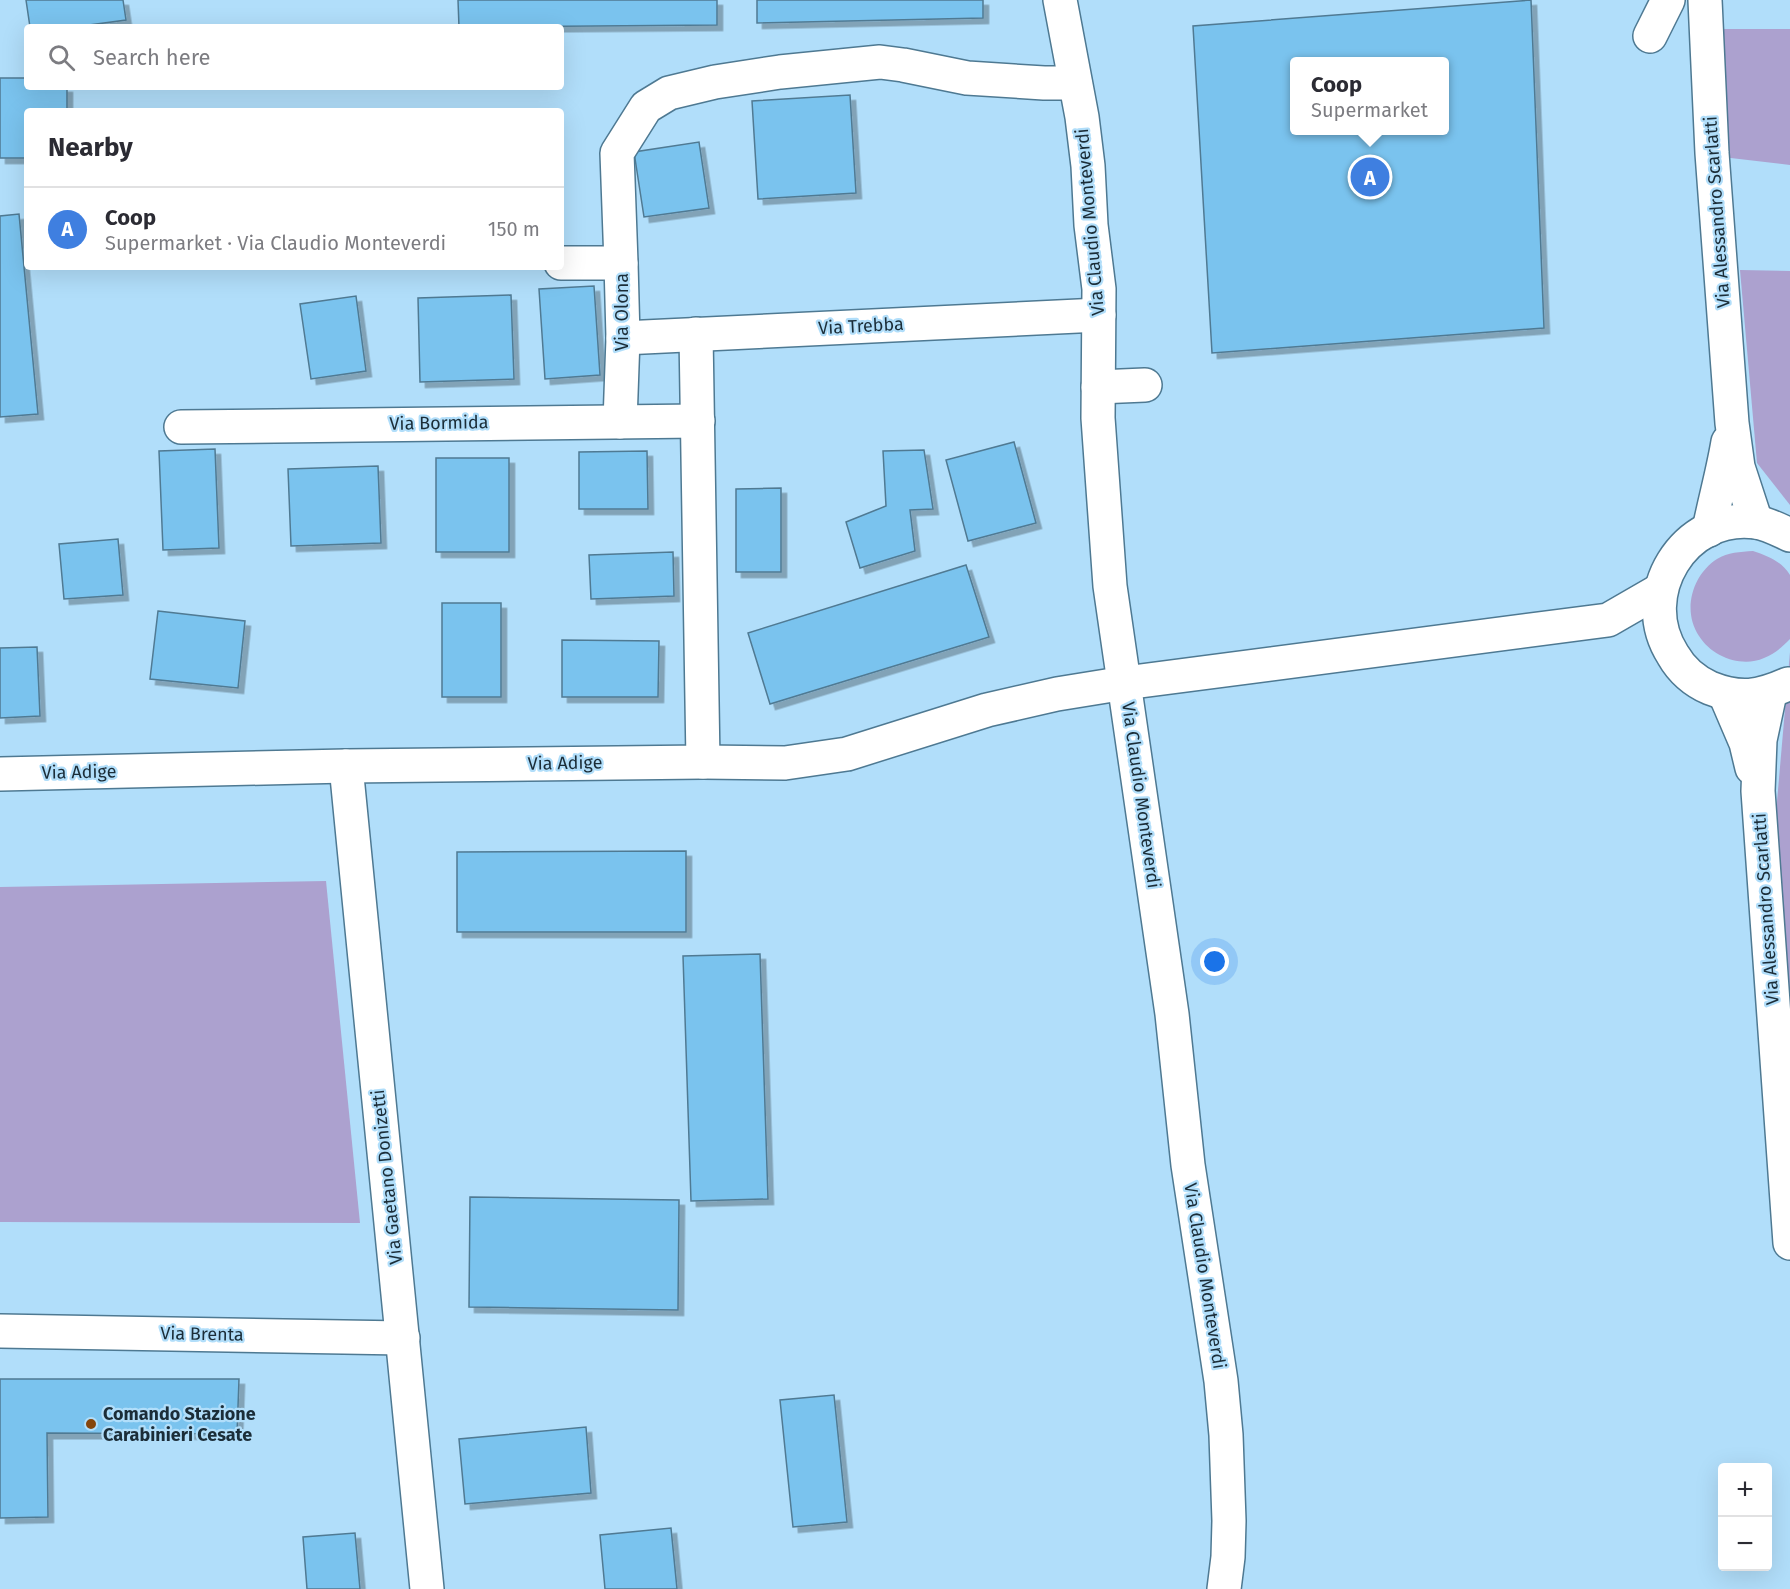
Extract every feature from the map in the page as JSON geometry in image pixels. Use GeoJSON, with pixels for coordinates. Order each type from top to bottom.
{"type":"FeatureCollection","features":[{"type":"Feature","properties":{"kind":"street","name":"Via Claudio Monteverdi"},"geometry":{"type":"LineString","coordinates":[[1060,0],[1082,117],[1099,289],[1098,387],[1110,586],[1170,1002],[1188,1165],[1221,1381],[1228,1492],[1228,1557],[1224,1589]]}},
{"type":"Feature","properties":{"kind":"street"},"geometry":{"type":"LineString","coordinates":[[1650,36],[1668,0]]}},
{"type":"Feature","properties":{"kind":"street","name":"Via Alessandro Scarlatti"},"geometry":{"type":"LineString","coordinates":[[1705,0],[1732,423],[1738,467],[1756,522]]}},
{"type":"Feature","properties":{"kind":"street"},"geometry":{"type":"LineString","coordinates":[[621,263],[617,153],[646,107],[669,93],[715,82],[780,72],[880,62],[903,64],[967,78],[1075,83]]}},
{"type":"Feature","properties":{"kind":"street","name":"Via Olona"},"geometry":{"type":"LineString","coordinates":[[564,263],[621,263],[623,338],[620,422]]}},
{"type":"Feature","properties":{"kind":"street","name":"Via Trebba"},"geometry":{"type":"LineString","coordinates":[[623,338],[1099,315]]}},
{"type":"Feature","properties":{"kind":"street"},"geometry":{"type":"LineString","coordinates":[[696,334],[703,762]]}},
{"type":"Feature","properties":{"kind":"street"},"geometry":{"type":"LineString","coordinates":[[1098,387],[1145,385]]}},
{"type":"Feature","properties":{"kind":"street","name":"Via Bormida"},"geometry":{"type":"LineString","coordinates":[[180,427],[698,421]]}},
{"type":"Feature","properties":{"kind":"street","name":"Via Alessandro Scarlatti"},"geometry":{"type":"LineString","coordinates":[[1709,530],[1714,502],[1724,472],[1732,423]]}},
{"type":"Feature","properties":{"kind":"street"},"geometry":{"type":"LineString","coordinates":[[1780,688],[1755,696],[1740,696],[1725,694],[1700,684],[1679,666],[1665,643],[1658,617],[1660,590],[1670,565],[1687,544],[1709,530],[1732,523],[1756,522],[1776,528],[1790,536]]}},
{"type":"Feature","properties":{"kind":"street"},"geometry":{"type":"LineString","coordinates":[[1608,620],[1660,590]]}},
{"type":"Feature","properties":{"kind":"street"},"geometry":{"type":"LineString","coordinates":[[1608,620],[1665,643]]}},
{"type":"Feature","properties":{"kind":"street","name":"Via Adige"},"geometry":{"type":"LineString","coordinates":[[0,774],[346,766],[785,763],[847,754],[987,710],[1057,694],[1443,628],[1608,620]]}},
{"type":"Feature","properties":{"kind":"street","name":"Via Alessandro Scarlatti"},"geometry":{"type":"LineString","coordinates":[[1780,688],[1761,740],[1758,790],[1790,1243]]}},
{"type":"Feature","properties":{"kind":"street","name":"Via Alessandro Scarlatti"},"geometry":{"type":"LineString","coordinates":[[1725,694],[1746,743],[1758,790]]}},
{"type":"Feature","properties":{"kind":"street","name":"Via Gaetano Donizetti"},"geometry":{"type":"LineString","coordinates":[[346,766],[427,1589]]}},
{"type":"Feature","properties":{"kind":"street","name":"Via Brenta"},"geometry":{"type":"LineString","coordinates":[[0,1331],[403,1338]]}},
{"type":"Feature","properties":{"kind":"shaded area"},"geometry":{"type":"Polygon","coordinates":[[[1703,29],[1790,29],[1790,165],[1705,155],[1703,29]]]}},
{"type":"Feature","properties":{"kind":"shaded area"},"geometry":{"type":"Polygon","coordinates":[[[1740,270],[1790,271],[1790,505],[1757,463],[1740,270]]]}},
{"type":"Feature","properties":{"kind":"shaded area"},"geometry":{"type":"Polygon","coordinates":[[[1753,551],[1774,560],[1790,575],[1790,639],[1768,656],[1746,662],[1719,655],[1705,643],[1694,626],[1691,605],[1696,584],[1708,566],[1725,555],[1753,551]]]}},
{"type":"Feature","properties":{"kind":"shaded area"},"geometry":{"type":"Polygon","coordinates":[[[1790,652],[1790,994],[1760,997],[1790,652]]]}},
{"type":"Feature","properties":{"kind":"shaded area"},"geometry":{"type":"Polygon","coordinates":[[[326,881],[360,1223],[0,1222],[0,887],[326,881]]]}},
{"type":"Feature","properties":{"kind":"building"},"geometry":{"type":"Polygon","coordinates":[[[26,0],[123,0],[126,20],[96,24],[30,24],[26,0]]]}},
{"type":"Feature","properties":{"kind":"building"},"geometry":{"type":"Polygon","coordinates":[[[458,0],[717,0],[717,25],[459,24],[458,0]]]}},
{"type":"Feature","properties":{"kind":"building"},"geometry":{"type":"Polygon","coordinates":[[[757,0],[983,0],[983,18],[757,23],[757,0]]]}},
{"type":"Feature","properties":{"kind":"building"},"geometry":{"type":"Polygon","coordinates":[[[1531,0],[1544,328],[1212,353],[1193,26],[1531,0]]]}},
{"type":"Feature","properties":{"kind":"building"},"geometry":{"type":"Polygon","coordinates":[[[0,78],[24,78],[24,90],[67,90],[67,108],[24,108],[24,158],[0,158],[0,78]]]}},
{"type":"Feature","properties":{"kind":"building"},"geometry":{"type":"Polygon","coordinates":[[[850,95],[856,193],[758,199],[752,101],[850,95]]]}},
{"type":"Feature","properties":{"kind":"building"},"geometry":{"type":"Polygon","coordinates":[[[699,142],[709,208],[644,217],[634,152],[699,142]]]}},
{"type":"Feature","properties":{"kind":"building"},"geometry":{"type":"Polygon","coordinates":[[[19,214],[38,414],[0,417],[0,216],[19,214]]]}},
{"type":"Feature","properties":{"kind":"building"},"geometry":{"type":"Polygon","coordinates":[[[594,286],[600,375],[545,379],[539,289],[594,286]]]}},
{"type":"Feature","properties":{"kind":"building"},"geometry":{"type":"Polygon","coordinates":[[[511,295],[514,379],[420,382],[418,298],[511,295]]]}},
{"type":"Feature","properties":{"kind":"building"},"geometry":{"type":"Polygon","coordinates":[[[356,296],[366,371],[311,379],[300,304],[356,296]]]}},
{"type":"Feature","properties":{"kind":"building"},"geometry":{"type":"Polygon","coordinates":[[[1014,442],[1036,523],[968,541],[946,460],[1014,442]]]}},
{"type":"Feature","properties":{"kind":"building"},"geometry":{"type":"Polygon","coordinates":[[[215,449],[219,548],[163,550],[159,451],[215,449]]]}},
{"type":"Feature","properties":{"kind":"building"},"geometry":{"type":"Polygon","coordinates":[[[924,450],[933,509],[910,510],[915,551],[860,568],[846,522],[886,506],[883,451],[924,450]]]}},
{"type":"Feature","properties":{"kind":"building"},"geometry":{"type":"Polygon","coordinates":[[[647,451],[648,509],[579,509],[579,452],[647,451]]]}},
{"type":"Feature","properties":{"kind":"building"},"geometry":{"type":"Polygon","coordinates":[[[436,458],[509,458],[509,552],[436,552],[436,458]]]}},
{"type":"Feature","properties":{"kind":"building"},"geometry":{"type":"Polygon","coordinates":[[[378,466],[381,543],[291,546],[288,469],[378,466]]]}},
{"type":"Feature","properties":{"kind":"building"},"geometry":{"type":"Polygon","coordinates":[[[781,488],[781,572],[736,572],[736,489],[781,488]]]}},
{"type":"Feature","properties":{"kind":"building"},"geometry":{"type":"Polygon","coordinates":[[[118,539],[123,595],[64,599],[59,544],[118,539]]]}},
{"type":"Feature","properties":{"kind":"building"},"geometry":{"type":"Polygon","coordinates":[[[673,552],[674,596],[591,599],[589,555],[673,552]]]}},
{"type":"Feature","properties":{"kind":"building"},"geometry":{"type":"Polygon","coordinates":[[[966,565],[989,637],[770,704],[748,633],[966,565]]]}},
{"type":"Feature","properties":{"kind":"building"},"geometry":{"type":"Polygon","coordinates":[[[442,603],[501,603],[501,697],[442,697],[442,603]]]}},
{"type":"Feature","properties":{"kind":"building"},"geometry":{"type":"Polygon","coordinates":[[[158,611],[245,621],[238,688],[150,679],[158,611]]]}},
{"type":"Feature","properties":{"kind":"building"},"geometry":{"type":"Polygon","coordinates":[[[562,640],[659,641],[658,697],[562,697],[562,640]]]}},
{"type":"Feature","properties":{"kind":"building"},"geometry":{"type":"Polygon","coordinates":[[[37,647],[40,716],[0,718],[0,648],[37,647]]]}},
{"type":"Feature","properties":{"kind":"building"},"geometry":{"type":"Polygon","coordinates":[[[686,851],[686,932],[457,932],[457,852],[686,851]]]}},
{"type":"Feature","properties":{"kind":"building"},"geometry":{"type":"Polygon","coordinates":[[[760,954],[768,1199],[691,1201],[683,956],[760,954]]]}},
{"type":"Feature","properties":{"kind":"building"},"geometry":{"type":"Polygon","coordinates":[[[470,1197],[679,1200],[678,1310],[469,1307],[470,1197]]]}},
{"type":"Feature","properties":{"kind":"building"},"geometry":{"type":"Polygon","coordinates":[[[0,1379],[239,1379],[237,1434],[47,1433],[48,1517],[0,1518],[0,1379]]]}},
{"type":"Feature","properties":{"kind":"building"},"geometry":{"type":"Polygon","coordinates":[[[834,1395],[847,1522],[793,1527],[780,1400],[834,1395]]]}},
{"type":"Feature","properties":{"kind":"building"},"geometry":{"type":"Polygon","coordinates":[[[586,1427],[591,1493],[465,1504],[459,1439],[586,1427]]]}},
{"type":"Feature","properties":{"kind":"building"},"geometry":{"type":"Polygon","coordinates":[[[671,1528],[677,1589],[605,1589],[600,1535],[671,1528]]]}},
{"type":"Feature","properties":{"kind":"building"},"geometry":{"type":"Polygon","coordinates":[[[355,1533],[360,1589],[307,1589],[303,1537],[355,1533]]]}},
{"type":"Feature","properties":{"kind":"place","name":"Coop"},"geometry":{"type":"Point","coordinates":[1370,177]}},
{"type":"Feature","properties":{"kind":"place","name":"Comando Stazione Carabinieri Cesate"},"geometry":{"type":"Point","coordinates":[91,1424]}}]}
